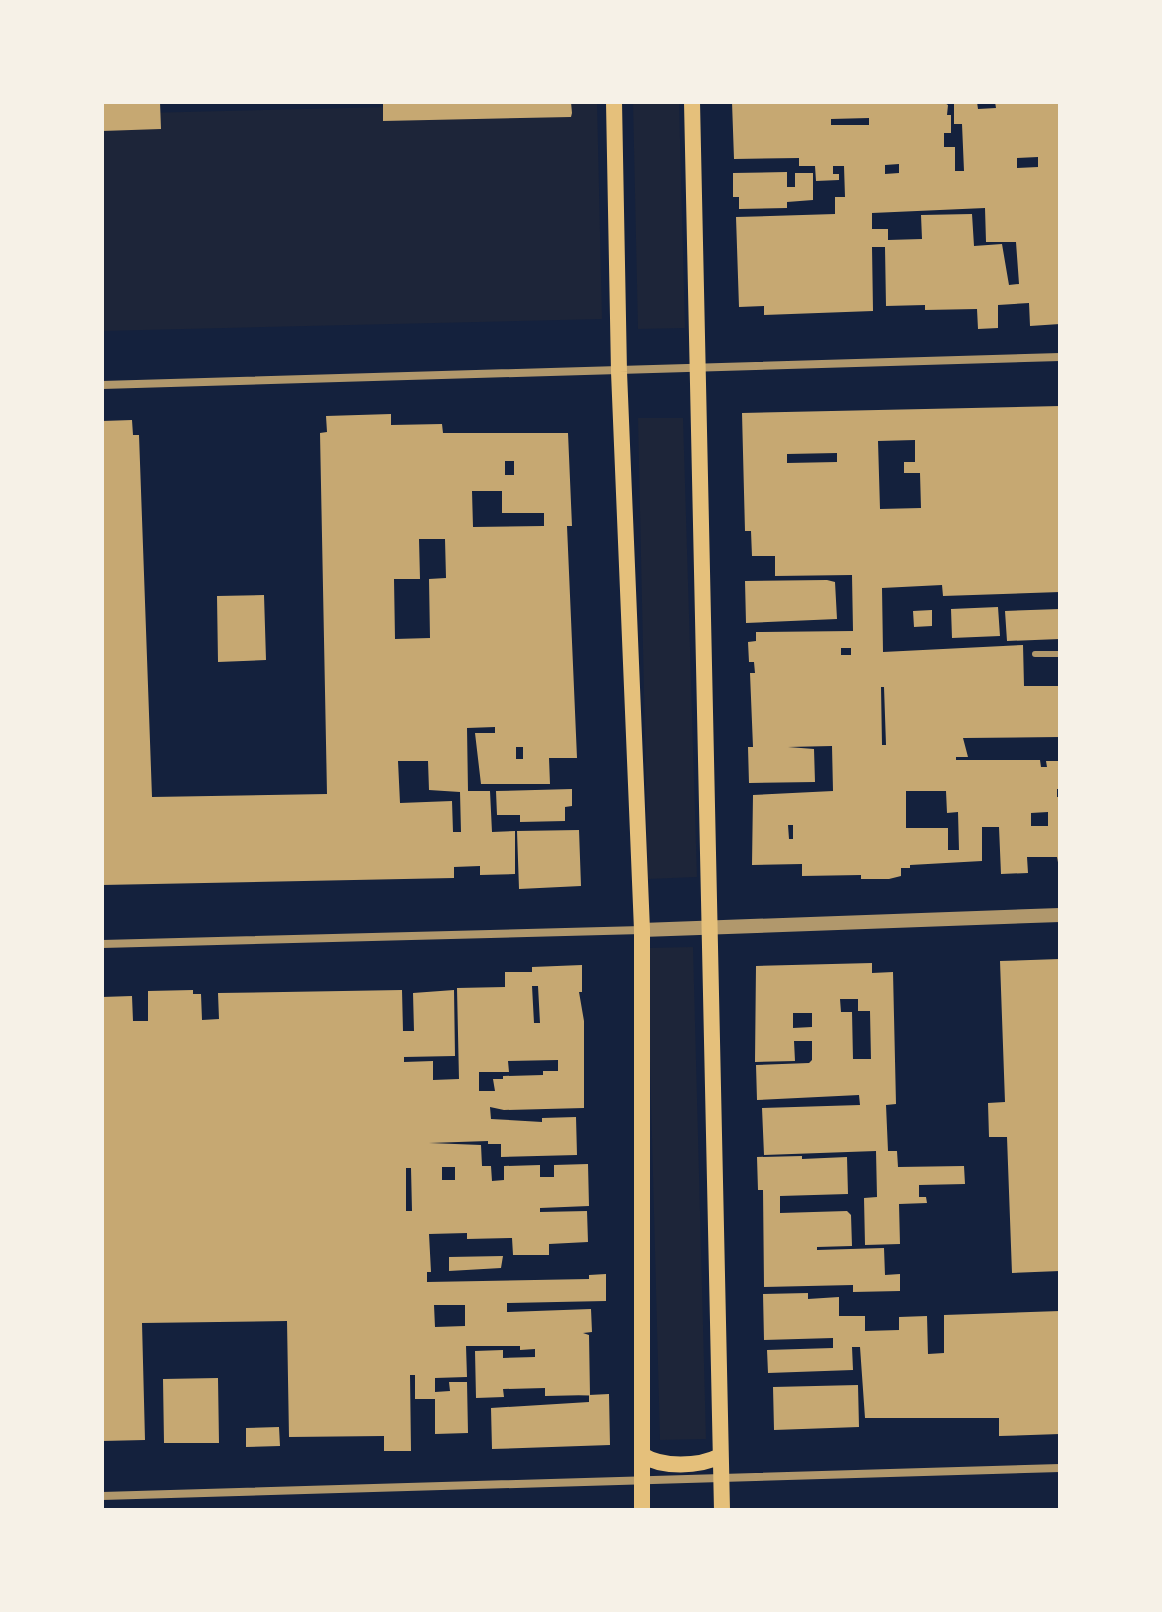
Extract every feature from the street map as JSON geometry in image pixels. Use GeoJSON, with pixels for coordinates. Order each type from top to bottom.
{"type":"FeatureCollection","features":[{"type":"Feature","properties":{"kind":"main road"},"geometry":{"type":"LineString","coordinates":[[614,102],[619,372],[642,930],[642,1510]]}},
{"type":"Feature","properties":{"kind":"main road"},"geometry":{"type":"LineString","coordinates":[[692,102],[712,928],[722,1510]]}},
{"type":"Feature","properties":{"kind":"main road"},"geometry":{"type":"LineString","coordinates":[[642,1455],[654,1463],[708,1463],[720,1456]]}},
{"type":"Feature","properties":{"kind":"street"},"geometry":{"type":"LineString","coordinates":[[102,385],[1060,357]]}},
{"type":"Feature","properties":{"kind":"street"},"geometry":{"type":"LineString","coordinates":[[102,944],[712,928],[1060,915]]}},
{"type":"Feature","properties":{"kind":"street"},"geometry":{"type":"LineString","coordinates":[[102,1496],[1060,1468]]}},
{"type":"Feature","properties":{"kind":"lane"},"geometry":{"type":"LineString","coordinates":[[1035,654],[1060,654]]}},
{"type":"Feature","properties":{"kind":"shaded area"},"geometry":{"type":"Polygon","coordinates":[[[597,102],[602,319],[102,331],[102,114],[597,102]]]}},
{"type":"Feature","properties":{"kind":"shaded area"},"geometry":{"type":"Polygon","coordinates":[[[633,102],[679,102],[685,328],[638,329],[633,102]]]}},
{"type":"Feature","properties":{"kind":"shaded area"},"geometry":{"type":"Polygon","coordinates":[[[638,418],[683,418],[697,877],[648,879],[638,418]]]}},
{"type":"Feature","properties":{"kind":"shaded area"},"geometry":{"type":"Polygon","coordinates":[[[693,947],[706,1439],[660,1440],[647,948],[693,947]]]}},
{"type":"Feature","properties":{"kind":"building"},"geometry":{"type":"Polygon","coordinates":[[[102,102],[160,102],[161,129],[102,131],[102,102]]]}},
{"type":"Feature","properties":{"kind":"building"},"geometry":{"type":"Polygon","coordinates":[[[383,102],[571,102],[572,113],[571,117],[383,121],[383,102]]]}},
{"type":"Feature","properties":{"kind":"building"},"geometry":{"type":"Polygon","coordinates":[[[732,102],[943,102],[948,105],[947,115],[951,115],[951,133],[944,133],[944,147],[955,147],[955,171],[964,171],[962,124],[954,124],[954,102],[977,102],[978,109],[996,108],[995,102],[1060,102],[1060,324],[1030,326],[1029,303],[998,305],[998,328],[978,329],[977,309],[925,310],[925,305],[886,306],[885,247],[872,247],[873,311],[764,315],[764,306],[739,307],[736,217],[835,214],[835,197],[845,197],[844,166],[833,166],[833,174],[839,174],[839,180],[816,181],[815,166],[799,166],[799,158],[734,159],[732,102]],[[869,118],[831,119],[831,125],[869,125],[869,118]],[[1038,157],[1017,158],[1017,168],[1038,167],[1038,157]],[[899,164],[885,165],[885,174],[899,173],[899,164]],[[985,208],[872,213],[872,229],[888,229],[888,240],[922,239],[921,215],[972,214],[974,246],[1002,244],[1009,285],[1019,284],[1016,242],[986,242],[985,208]]]}},
{"type":"Feature","properties":{"kind":"building"},"geometry":{"type":"Polygon","coordinates":[[[787,172],[787,187],[795,187],[795,173],[813,173],[813,200],[787,202],[787,208],[739,209],[739,197],[733,197],[733,173],[787,172]]]}},
{"type":"Feature","properties":{"kind":"building"},"geometry":{"type":"Polygon","coordinates":[[[1060,406],[1060,592],[943,596],[942,585],[882,588],[883,652],[1023,645],[1024,686],[1060,686],[1060,737],[963,738],[968,757],[956,757],[956,760],[1040,760],[1041,767],[1047,767],[1046,761],[1060,761],[1057,797],[1060,797],[1060,873],[1057,857],[1027,857],[1028,873],[1001,874],[999,827],[982,827],[982,861],[910,865],[910,868],[901,868],[901,876],[889,879],[861,879],[861,875],[802,876],[802,864],[752,865],[753,795],[833,791],[832,746],[788,747],[814,749],[815,782],[749,783],[748,747],[753,747],[750,673],[755,673],[754,662],[749,662],[748,642],[756,641],[756,632],[853,631],[852,575],[775,576],[775,556],[752,556],[751,531],[745,531],[742,413],[1060,406]],[[915,440],[878,441],[880,509],[921,508],[920,473],[904,473],[904,462],[915,462],[915,440]],[[837,453],[787,454],[787,463],[837,462],[837,453]],[[841,648],[841,655],[851,655],[851,648],[841,648]],[[881,687],[882,745],[886,745],[884,687],[881,687]],[[906,791],[906,828],[948,828],[948,850],[959,850],[958,812],[947,813],[946,791],[906,791]],[[1048,812],[1031,813],[1031,826],[1048,826],[1048,812]],[[788,825],[789,839],[793,839],[793,825],[788,825]]]}},
{"type":"Feature","properties":{"kind":"building"},"geometry":{"type":"Polygon","coordinates":[[[391,414],[391,425],[442,424],[443,433],[568,433],[572,526],[567,526],[577,758],[549,758],[550,784],[481,784],[475,733],[495,733],[495,727],[467,728],[468,791],[490,791],[492,832],[515,831],[515,874],[480,875],[480,866],[454,867],[454,878],[102,885],[102,421],[132,420],[133,435],[139,435],[152,797],[327,794],[320,433],[327,432],[326,416],[391,414]],[[505,461],[505,475],[514,475],[514,461],[505,461]],[[472,491],[473,527],[544,526],[544,513],[502,513],[502,491],[472,491]],[[419,539],[420,579],[394,579],[395,639],[430,638],[429,579],[446,578],[445,539],[419,539]],[[516,747],[516,759],[523,759],[523,747],[516,747]],[[398,761],[400,803],[452,801],[453,832],[461,832],[460,792],[429,790],[428,761],[398,761]]]}},
{"type":"Feature","properties":{"kind":"building"},"geometry":{"type":"Polygon","coordinates":[[[745,581],[835,582],[837,619],[746,623],[745,581]]]}},
{"type":"Feature","properties":{"kind":"building"},"geometry":{"type":"Polygon","coordinates":[[[264,595],[266,660],[218,662],[217,596],[264,595]]]}},
{"type":"Feature","properties":{"kind":"building"},"geometry":{"type":"Polygon","coordinates":[[[998,607],[1000,636],[952,638],[951,609],[998,607]]]}},
{"type":"Feature","properties":{"kind":"building"},"geometry":{"type":"Polygon","coordinates":[[[1060,609],[1060,639],[1007,641],[1005,611],[1060,609]]]}},
{"type":"Feature","properties":{"kind":"building"},"geometry":{"type":"Polygon","coordinates":[[[932,610],[932,626],[914,627],[913,611],[932,610]]]}},
{"type":"Feature","properties":{"kind":"building"},"geometry":{"type":"Polygon","coordinates":[[[572,789],[572,806],[565,807],[565,821],[520,822],[520,815],[497,815],[496,791],[572,789]]]}},
{"type":"Feature","properties":{"kind":"building"},"geometry":{"type":"Polygon","coordinates":[[[579,830],[581,886],[519,889],[517,831],[579,830]]]}},
{"type":"Feature","properties":{"kind":"building"},"geometry":{"type":"Polygon","coordinates":[[[1060,959],[1060,1271],[1012,1273],[1007,1137],[989,1137],[988,1103],[1005,1102],[1000,961],[1060,959]]]}},
{"type":"Feature","properties":{"kind":"building"},"geometry":{"type":"Polygon","coordinates":[[[872,963],[872,973],[893,972],[896,1104],[886,1105],[888,1151],[897,1151],[898,1167],[964,1166],[965,1184],[919,1185],[919,1197],[926,1197],[927,1203],[899,1204],[900,1244],[865,1245],[864,1198],[877,1197],[876,1151],[764,1155],[762,1108],[860,1105],[859,1095],[757,1100],[756,1065],[809,1063],[812,1060],[812,1041],[794,1041],[795,1061],[755,1062],[756,966],[872,963]],[[840,999],[841,1012],[852,1012],[853,1059],[871,1059],[870,1011],[858,1011],[858,999],[840,999]],[[793,1013],[793,1028],[812,1027],[812,1013],[793,1013]]]}},
{"type":"Feature","properties":{"kind":"building"},"geometry":{"type":"Polygon","coordinates":[[[582,965],[582,992],[579,992],[584,1021],[584,1108],[504,1110],[490,1107],[491,1119],[542,1122],[542,1118],[576,1117],[577,1155],[501,1157],[501,1144],[488,1144],[488,1141],[429,1143],[481,1145],[482,1166],[491,1166],[492,1181],[504,1180],[504,1166],[540,1165],[540,1177],[554,1177],[554,1165],[588,1164],[589,1206],[540,1208],[540,1212],[587,1211],[588,1242],[549,1244],[549,1255],[513,1255],[512,1238],[467,1239],[467,1233],[429,1234],[431,1272],[427,1272],[427,1282],[589,1279],[589,1275],[606,1274],[606,1301],[507,1303],[507,1312],[591,1309],[592,1332],[583,1333],[589,1335],[590,1395],[545,1396],[545,1388],[503,1389],[504,1397],[476,1398],[475,1351],[503,1350],[503,1358],[535,1357],[535,1349],[466,1346],[467,1377],[435,1378],[435,1392],[450,1391],[449,1382],[467,1382],[468,1433],[435,1434],[435,1399],[415,1399],[415,1375],[410,1375],[411,1451],[384,1451],[384,1436],[289,1437],[287,1321],[142,1323],[145,1440],[102,1441],[102,997],[132,996],[133,1021],[148,1021],[148,991],[193,990],[193,994],[201,994],[202,1020],[219,1019],[218,993],[402,990],[403,1031],[414,1031],[413,993],[454,990],[455,1056],[404,1057],[404,1062],[433,1061],[433,1080],[459,1079],[457,988],[505,987],[505,972],[532,972],[532,967],[582,965]],[[532,986],[534,1023],[540,1023],[538,986],[532,986]],[[558,1060],[508,1061],[509,1072],[479,1072],[479,1091],[495,1091],[493,1079],[503,1079],[503,1076],[543,1075],[543,1071],[558,1071],[558,1060]],[[442,1167],[442,1180],[455,1180],[455,1167],[442,1167]],[[406,1168],[406,1211],[412,1211],[411,1168],[406,1168]],[[434,1305],[435,1327],[465,1326],[465,1305],[434,1305]]]}},
{"type":"Feature","properties":{"kind":"building"},"geometry":{"type":"Polygon","coordinates":[[[802,1156],[802,1159],[847,1157],[848,1194],[780,1196],[780,1213],[847,1211],[851,1215],[852,1246],[817,1247],[817,1250],[884,1248],[885,1275],[900,1274],[900,1291],[853,1292],[853,1285],[764,1287],[763,1190],[758,1190],[757,1157],[802,1156]]]}},
{"type":"Feature","properties":{"kind":"building"},"geometry":{"type":"Polygon","coordinates":[[[503,1256],[501,1268],[449,1271],[449,1257],[503,1256]]]}},
{"type":"Feature","properties":{"kind":"building"},"geometry":{"type":"Polygon","coordinates":[[[808,1293],[808,1299],[839,1297],[839,1316],[865,1316],[865,1331],[899,1330],[899,1317],[927,1316],[928,1354],[944,1353],[944,1315],[1060,1311],[1060,1434],[999,1436],[999,1418],[865,1418],[860,1347],[852,1347],[853,1370],[768,1373],[767,1350],[833,1348],[833,1338],[764,1340],[763,1294],[808,1293]]]}},
{"type":"Feature","properties":{"kind":"building"},"geometry":{"type":"Polygon","coordinates":[[[218,1378],[219,1443],[164,1443],[163,1379],[218,1378]]]}},
{"type":"Feature","properties":{"kind":"building"},"geometry":{"type":"Polygon","coordinates":[[[858,1385],[859,1427],[774,1430],[773,1387],[858,1385]]]}},
{"type":"Feature","properties":{"kind":"building"},"geometry":{"type":"Polygon","coordinates":[[[609,1394],[610,1445],[492,1449],[491,1408],[589,1402],[589,1395],[609,1394]]]}},
{"type":"Feature","properties":{"kind":"building"},"geometry":{"type":"Polygon","coordinates":[[[279,1427],[280,1446],[246,1447],[246,1428],[279,1427]]]}}]}
